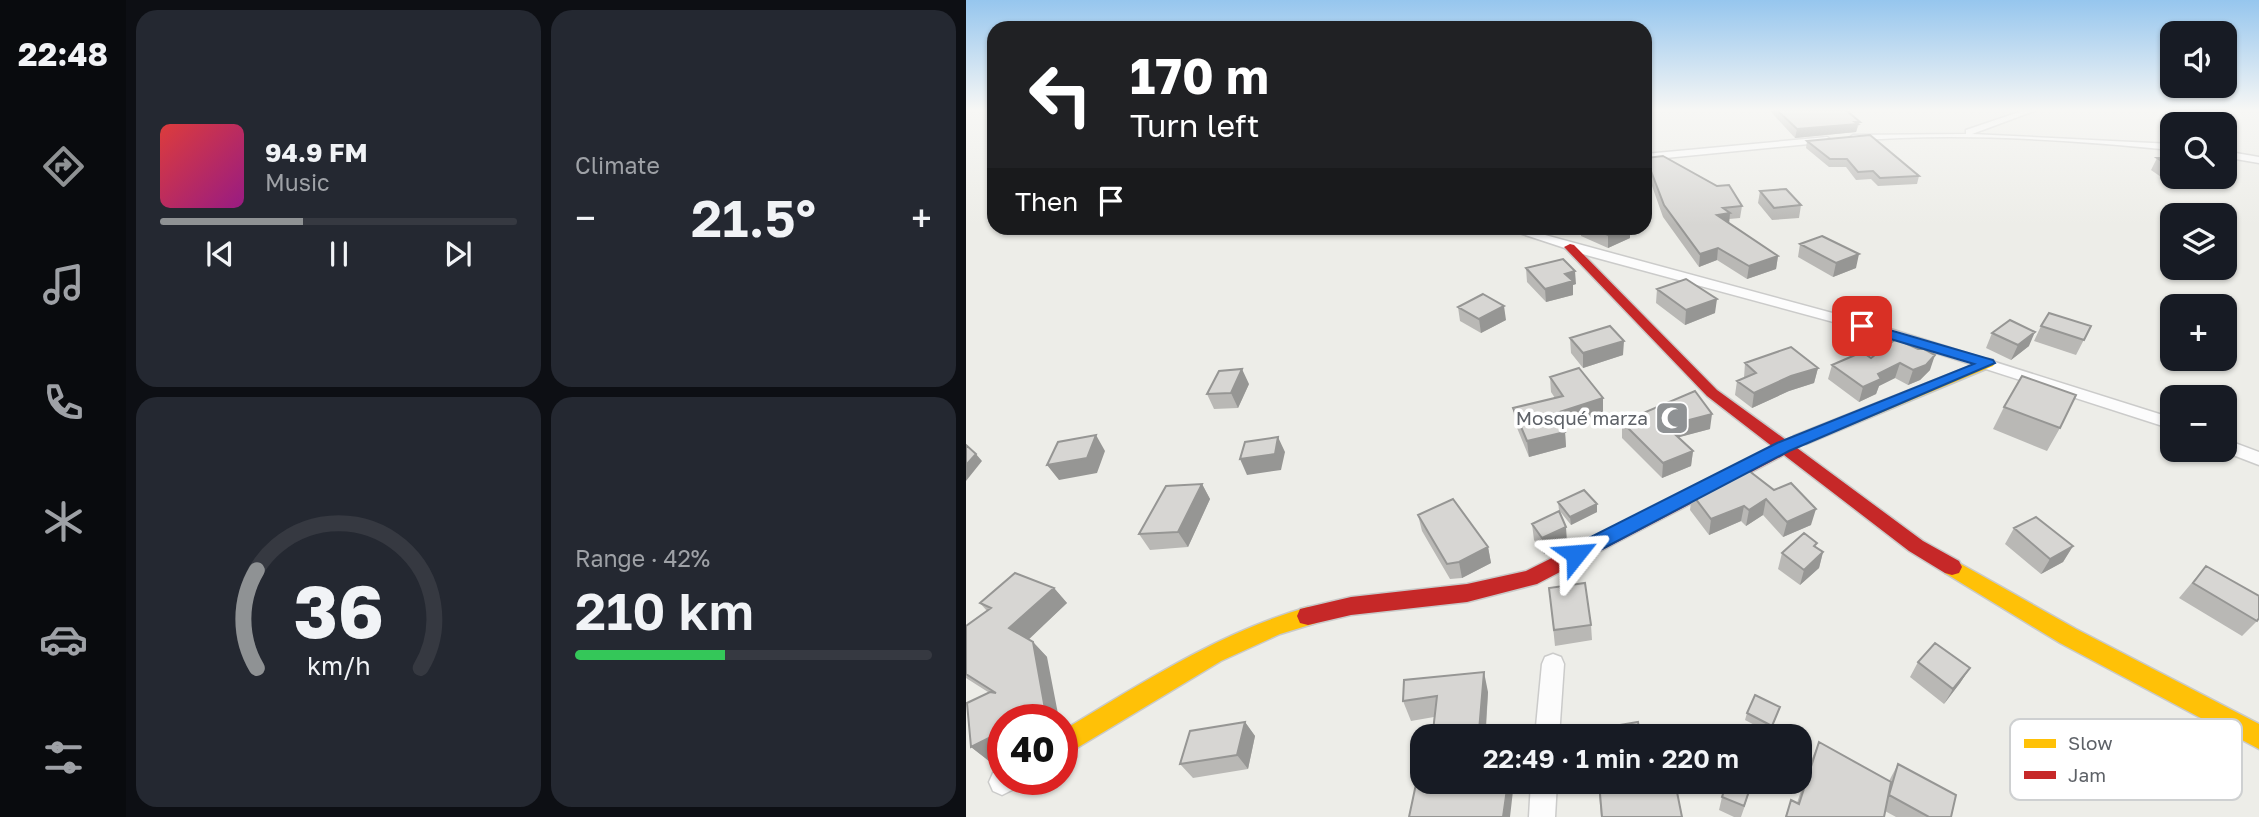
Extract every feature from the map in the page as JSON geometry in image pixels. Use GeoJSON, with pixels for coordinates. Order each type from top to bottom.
{"type":"FeatureCollection","features":[{"type":"Feature","properties":{"kind":"street"},"geometry":{"type":"LineString","coordinates":[[1652,156],[1743,148]]}},
{"type":"Feature","properties":{"kind":"street"},"geometry":{"type":"LineString","coordinates":[[2237,157],[2259,160]]}},
{"type":"Feature","properties":{"kind":"street"},"geometry":{"type":"LineString","coordinates":[[1531,235],[1837,318],[1988,363],[2160,420]]}},
{"type":"Feature","properties":{"kind":"street"},"geometry":{"type":"LineString","coordinates":[[1570,247],[1712,393],[1916,546],[2068,636],[2225,719]]}},
{"type":"Feature","properties":{"kind":"street"},"geometry":{"type":"LineString","coordinates":[[1078,736],[1223,648],[1285,621],[1352,606],[1467,593],[1530,578],[1783,447],[1988,363]]}},
{"type":"Feature","properties":{"kind":"street"},"geometry":{"type":"LineString","coordinates":[[2237,450],[2259,459]]}},
{"type":"Feature","properties":{"kind":"street"},"geometry":{"type":"LineString","coordinates":[[1548,724],[1553,664]]}},
{"type":"Feature","properties":{"kind":"street"},"geometry":{"type":"LineString","coordinates":[[2242,728],[2259,737]]}},
{"type":"Feature","properties":{"kind":"street"},"geometry":{"type":"LineString","coordinates":[[1542,817],[1543,794]]}},
{"type":"Feature","properties":{"kind":"building"},"geometry":{"type":"Polygon","coordinates":[[[1816,148],[1886,148],[1919,176],[1880,178],[1873,171],[1858,172],[1847,159],[1830,159],[1816,148]]]}},
{"type":"Feature","properties":{"kind":"building"},"geometry":{"type":"Polygon","coordinates":[[[1663,156],[1717,186],[1729,185],[1742,206],[1723,208],[1730,213],[1717,215],[1778,256],[1749,266],[1718,248],[1700,254],[1664,205],[1652,174],[1652,157],[1663,156]]]}},
{"type":"Feature","properties":{"kind":"building"},"geometry":{"type":"Polygon","coordinates":[[[1786,189],[1801,205],[1774,208],[1760,191],[1786,189]]]}},
{"type":"Feature","properties":{"kind":"building"},"geometry":{"type":"Polygon","coordinates":[[[1822,236],[1859,254],[1836,263],[1800,244],[1822,236]]]}},
{"type":"Feature","properties":{"kind":"building"},"geometry":{"type":"Polygon","coordinates":[[[1563,259],[1575,271],[1565,274],[1573,281],[1545,289],[1526,268],[1563,259]]]}},
{"type":"Feature","properties":{"kind":"building"},"geometry":{"type":"Polygon","coordinates":[[[1686,279],[1717,299],[1686,310],[1657,289],[1686,279]]]}},
{"type":"Feature","properties":{"kind":"building"},"geometry":{"type":"Polygon","coordinates":[[[1483,294],[1504,306],[1479,319],[1458,307],[1483,294]]]}},
{"type":"Feature","properties":{"kind":"building"},"geometry":{"type":"Polygon","coordinates":[[[2049,313],[2091,326],[2084,340],[2041,326],[2049,313]]]}},
{"type":"Feature","properties":{"kind":"building"},"geometry":{"type":"Polygon","coordinates":[[[2010,320],[2035,332],[2018,345],[1992,333],[2010,320]]]}},
{"type":"Feature","properties":{"kind":"building"},"geometry":{"type":"Polygon","coordinates":[[[1610,326],[1624,341],[1583,353],[1570,338],[1610,326]]]}},
{"type":"Feature","properties":{"kind":"building"},"geometry":{"type":"Polygon","coordinates":[[[1896,339],[1935,355],[1926,365],[1913,370],[1900,363],[1878,374],[1881,379],[1863,387],[1832,365],[1862,352],[1871,358],[1896,339]]]}},
{"type":"Feature","properties":{"kind":"building"},"geometry":{"type":"Polygon","coordinates":[[[1791,347],[1818,368],[1791,376],[1754,393],[1737,381],[1756,373],[1745,363],[1791,347]]]}},
{"type":"Feature","properties":{"kind":"building"},"geometry":{"type":"Polygon","coordinates":[[[1579,368],[1603,398],[1556,413],[1565,432],[1527,441],[1513,408],[1563,396],[1550,377],[1579,368]]]}},
{"type":"Feature","properties":{"kind":"building"},"geometry":{"type":"Polygon","coordinates":[[[1242,369],[1231,393],[1207,394],[1219,371],[1242,369]]]}},
{"type":"Feature","properties":{"kind":"building"},"geometry":{"type":"Polygon","coordinates":[[[2022,376],[2076,395],[2060,428],[2004,407],[2022,376]]]}},
{"type":"Feature","properties":{"kind":"building"},"geometry":{"type":"Polygon","coordinates":[[[1695,391],[1712,414],[1666,426],[1693,451],[1663,463],[1622,422],[1695,391]]]}},
{"type":"Feature","properties":{"kind":"building"},"geometry":{"type":"Polygon","coordinates":[[[1096,435],[1087,458],[1047,465],[1058,442],[1096,435]]]}},
{"type":"Feature","properties":{"kind":"building"},"geometry":{"type":"Polygon","coordinates":[[[1278,437],[1275,454],[1240,459],[1245,442],[1278,437]]]}},
{"type":"Feature","properties":{"kind":"building"},"geometry":{"type":"Polygon","coordinates":[[[966,445],[976,454],[966,465],[966,445]]]}},
{"type":"Feature","properties":{"kind":"building"},"geometry":{"type":"Polygon","coordinates":[[[1744,467],[1774,490],[1791,483],[1816,509],[1787,522],[1766,499],[1749,510],[1744,506],[1711,519],[1692,494],[1744,467]]]}},
{"type":"Feature","properties":{"kind":"building"},"geometry":{"type":"Polygon","coordinates":[[[1202,484],[1178,532],[1139,534],[1166,486],[1202,484]]]}},
{"type":"Feature","properties":{"kind":"building"},"geometry":{"type":"Polygon","coordinates":[[[1584,490],[1597,504],[1570,517],[1558,502],[1584,490]]]}},
{"type":"Feature","properties":{"kind":"building"},"geometry":{"type":"Polygon","coordinates":[[[1453,499],[1488,547],[1459,562],[1447,564],[1418,515],[1453,499]]]}},
{"type":"Feature","properties":{"kind":"building"},"geometry":{"type":"Polygon","coordinates":[[[1559,511],[1566,527],[1542,538],[1532,524],[1559,511]]]}},
{"type":"Feature","properties":{"kind":"building"},"geometry":{"type":"Polygon","coordinates":[[[2036,517],[2073,546],[2050,559],[2014,528],[2036,517]]]}},
{"type":"Feature","properties":{"kind":"building"},"geometry":{"type":"Polygon","coordinates":[[[1804,533],[1817,543],[1814,546],[1823,552],[1804,570],[1782,553],[1804,533]]]}},
{"type":"Feature","properties":{"kind":"building"},"geometry":{"type":"Polygon","coordinates":[[[2206,566],[2259,596],[2257,621],[2193,583],[2206,566]]]}},
{"type":"Feature","properties":{"kind":"building"},"geometry":{"type":"Polygon","coordinates":[[[1015,573],[1054,588],[1009,628],[1033,642],[1044,704],[987,704],[987,739],[971,747],[967,703],[990,692],[996,693],[966,674],[966,626],[991,608],[980,603],[1015,573]]]}},
{"type":"Feature","properties":{"kind":"building"},"geometry":{"type":"Polygon","coordinates":[[[1585,583],[1591,625],[1554,630],[1549,588],[1585,583]]]}},
{"type":"Feature","properties":{"kind":"building"},"geometry":{"type":"Polygon","coordinates":[[[1935,643],[1970,668],[1953,689],[1918,662],[1935,643]]]}},
{"type":"Feature","properties":{"kind":"building"},"geometry":{"type":"Polygon","coordinates":[[[1484,672],[1480,724],[1434,724],[1437,696],[1403,701],[1404,680],[1484,672]]]}},
{"type":"Feature","properties":{"kind":"building"},"geometry":{"type":"Polygon","coordinates":[[[1755,695],[1780,707],[1773,724],[1747,713],[1755,695]]]}},
{"type":"Feature","properties":{"kind":"building"},"geometry":{"type":"Polygon","coordinates":[[[1245,722],[1237,755],[1180,764],[1190,731],[1245,722]]]}},
{"type":"Feature","properties":{"kind":"building"},"geometry":{"type":"Polygon","coordinates":[[[1819,742],[1891,782],[1884,817],[1786,817],[1791,800],[1799,804],[1802,794],[1812,794],[1812,764],[1819,742]]]}},
{"type":"Feature","properties":{"kind":"building"},"geometry":{"type":"Polygon","coordinates":[[[1898,764],[1956,795],[1951,817],[1929,817],[1889,795],[1898,764]]]}},
{"type":"Feature","properties":{"kind":"building"},"geometry":{"type":"Polygon","coordinates":[[[1414,794],[1506,794],[1503,817],[1409,817],[1414,794]]]}},
{"type":"Feature","properties":{"kind":"building"},"geometry":{"type":"Polygon","coordinates":[[[1600,794],[1677,794],[1682,817],[1602,817],[1600,794]]]}},
{"type":"Feature","properties":{"kind":"building"},"geometry":{"type":"Polygon","coordinates":[[[1723,794],[1748,794],[1744,806],[1722,797],[1723,794]]]}},
{"type":"Feature","properties":{"kind":"traffic: slow"},"geometry":{"type":"LineString","coordinates":[[1800,440],[1988,363]]}},
{"type":"Feature","properties":{"kind":"traffic: slow"},"geometry":{"type":"LineString","coordinates":[[1952,567],[2068,636],[2225,719]]}},
{"type":"Feature","properties":{"kind":"traffic: slow"},"geometry":{"type":"LineString","coordinates":[[1078,735],[1213,654],[1277,625],[1308,616]]}},
{"type":"Feature","properties":{"kind":"traffic: slow"},"geometry":{"type":"LineString","coordinates":[[2242,728],[2259,737]]}},
{"type":"Feature","properties":{"kind":"traffic: jam"},"geometry":{"type":"LineString","coordinates":[[1570,247],[1712,393],[1916,546],[1952,567]]}},
{"type":"Feature","properties":{"kind":"traffic: jam"},"geometry":{"type":"LineString","coordinates":[[1308,616],[1351,606],[1467,593],[1530,578],[1800,440]]}},
{"type":"Feature","properties":{"kind":"place","name":"Mosqué marza"},"geometry":{"type":"Point","coordinates":[1672,418]}},
{"type":"Feature","properties":{"kind":"route"},"geometry":{"type":"LineString","coordinates":[[1576,554],[1783,447],[1988,363],[1862,326]]}}]}
